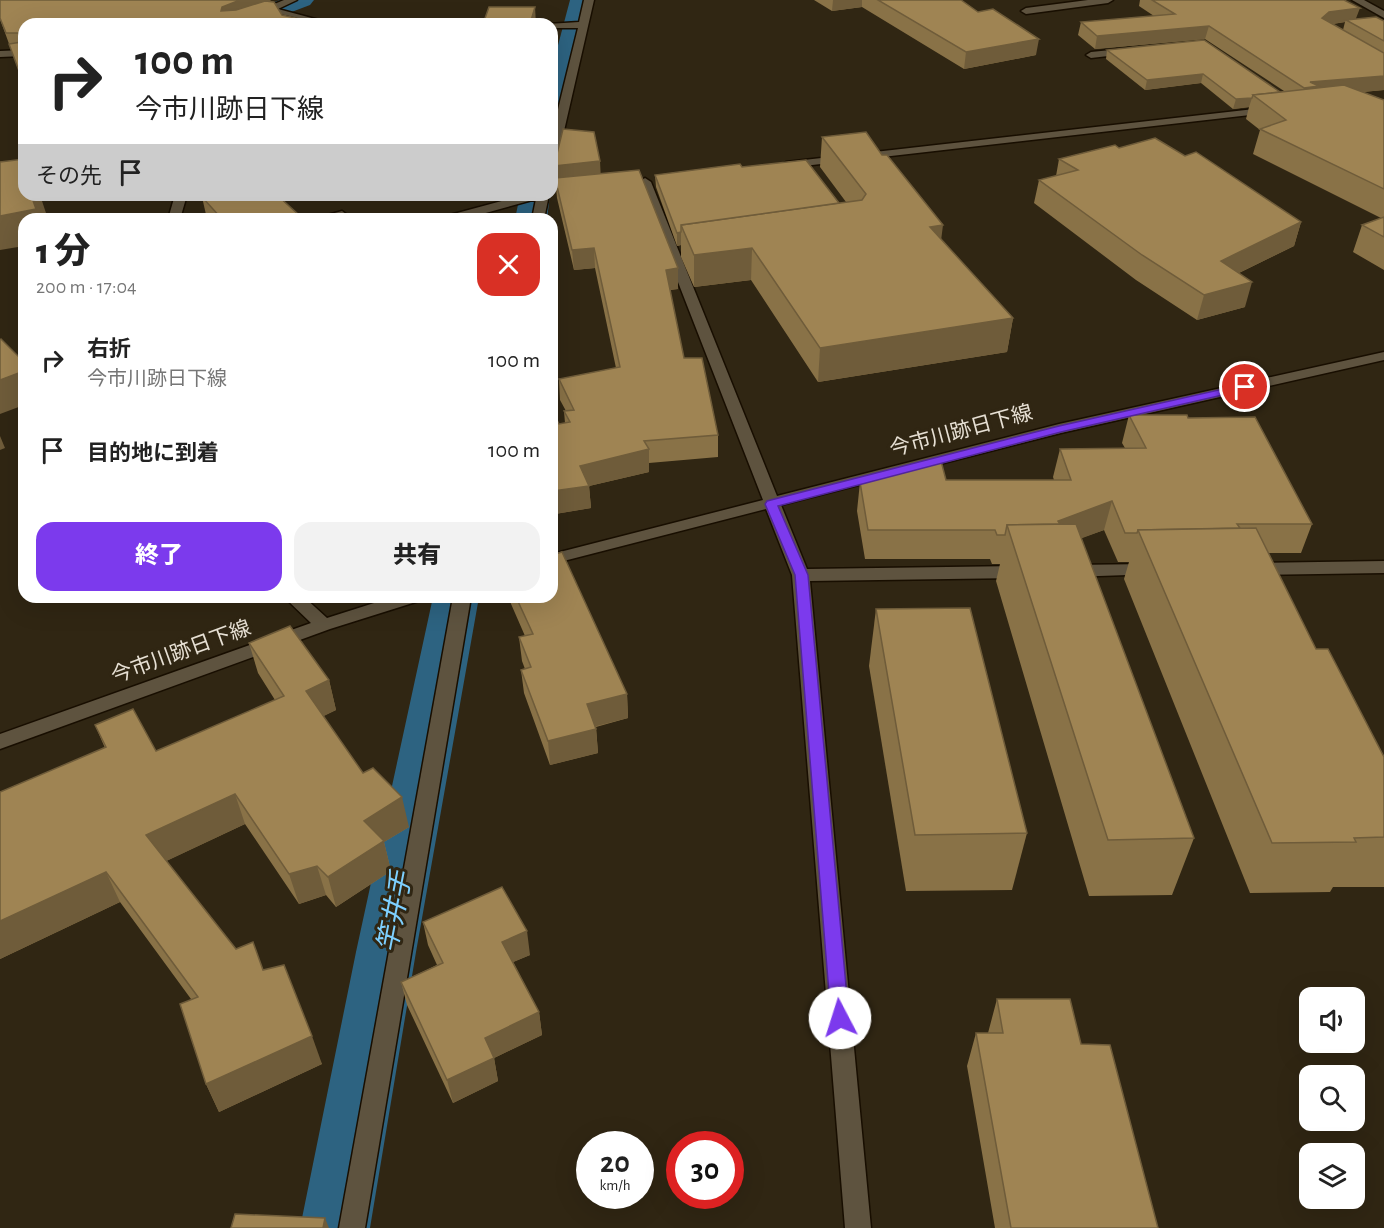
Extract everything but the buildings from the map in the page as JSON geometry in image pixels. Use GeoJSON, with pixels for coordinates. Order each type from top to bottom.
{"type":"FeatureCollection","features":[{"type":"Feature","properties":{"kind":"street"},"geometry":{"type":"LineString","coordinates":[[246,18],[292,0]]}},
{"type":"Feature","properties":{"kind":"street"},"geometry":{"type":"LineString","coordinates":[[558,115],[589,0]]}},
{"type":"Feature","properties":{"kind":"street"},"geometry":{"type":"LineString","coordinates":[[1026,11],[1108,0]]}},
{"type":"Feature","properties":{"kind":"street"},"geometry":{"type":"LineString","coordinates":[[1359,1],[1381,0]]}},
{"type":"Feature","properties":{"kind":"street"},"geometry":{"type":"LineString","coordinates":[[1359,1],[1384,15]]}},
{"type":"Feature","properties":{"kind":"street"},"geometry":{"type":"LineString","coordinates":[[268,9],[305,18]]}},
{"type":"Feature","properties":{"kind":"street"},"geometry":{"type":"LineString","coordinates":[[1372,24],[1384,23]]}},
{"type":"Feature","properties":{"kind":"street"},"geometry":{"type":"LineString","coordinates":[[558,25],[582,25]]}},
{"type":"Feature","properties":{"kind":"street"},"geometry":{"type":"LineString","coordinates":[[1091,55],[1148,49]]}},
{"type":"Feature","properties":{"kind":"street"},"geometry":{"type":"LineString","coordinates":[[0,54],[18,53]]}},
{"type":"Feature","properties":{"kind":"street"},"geometry":{"type":"LineString","coordinates":[[772,167],[811,167],[1286,108]]}},
{"type":"Feature","properties":{"kind":"street"},"geometry":{"type":"LineString","coordinates":[[645,182],[676,251],[771,504],[801,575],[858,1228]]}},
{"type":"Feature","properties":{"kind":"street"},"geometry":{"type":"LineString","coordinates":[[472,213],[515,201]]}},
{"type":"Feature","properties":{"kind":"street","name":"今市川跡日下線"},"geometry":{"type":"LineString","coordinates":[[558,557],[1059,429],[1384,356]]}},
{"type":"Feature","properties":{"kind":"street"},"geometry":{"type":"LineString","coordinates":[[1233,569],[1384,567]]}},
{"type":"Feature","properties":{"kind":"street"},"geometry":{"type":"LineString","coordinates":[[1058,572],[1163,570]]}},
{"type":"Feature","properties":{"kind":"street"},"geometry":{"type":"LineString","coordinates":[[801,575],[1035,572]]}},
{"type":"Feature","properties":{"kind":"street"},"geometry":{"type":"LineString","coordinates":[[300,603],[324,624]]}},
{"type":"Feature","properties":{"kind":"street","name":"今市川跡日下線"},"geometry":{"type":"LineString","coordinates":[[0,742],[324,624],[393,603]]}},
{"type":"Feature","properties":{"kind":"street"},"geometry":{"type":"LineString","coordinates":[[352,1228],[461,603]]}},
{"type":"Feature","properties":{"kind":"waterway"},"geometry":{"type":"LineString","coordinates":[[254,18],[302,0]]}},
{"type":"Feature","properties":{"kind":"waterway","name":"竿井手"},"geometry":{"type":"LineString","coordinates":[[558,95],[582,0]]}},
{"type":"Feature","properties":{"kind":"waterway","name":"竿井手"},"geometry":{"type":"LineString","coordinates":[[532,213],[534,201]]}},
{"type":"Feature","properties":{"kind":"waterway","name":"竿井手"},"geometry":{"type":"LineString","coordinates":[[335,1228],[386,952],[455,603]]}},
{"type":"Feature","properties":{"kind":"route"},"geometry":{"type":"LineString","coordinates":[[840,1018],[801,575],[771,504],[1059,429],[1245,387]]}}]}
